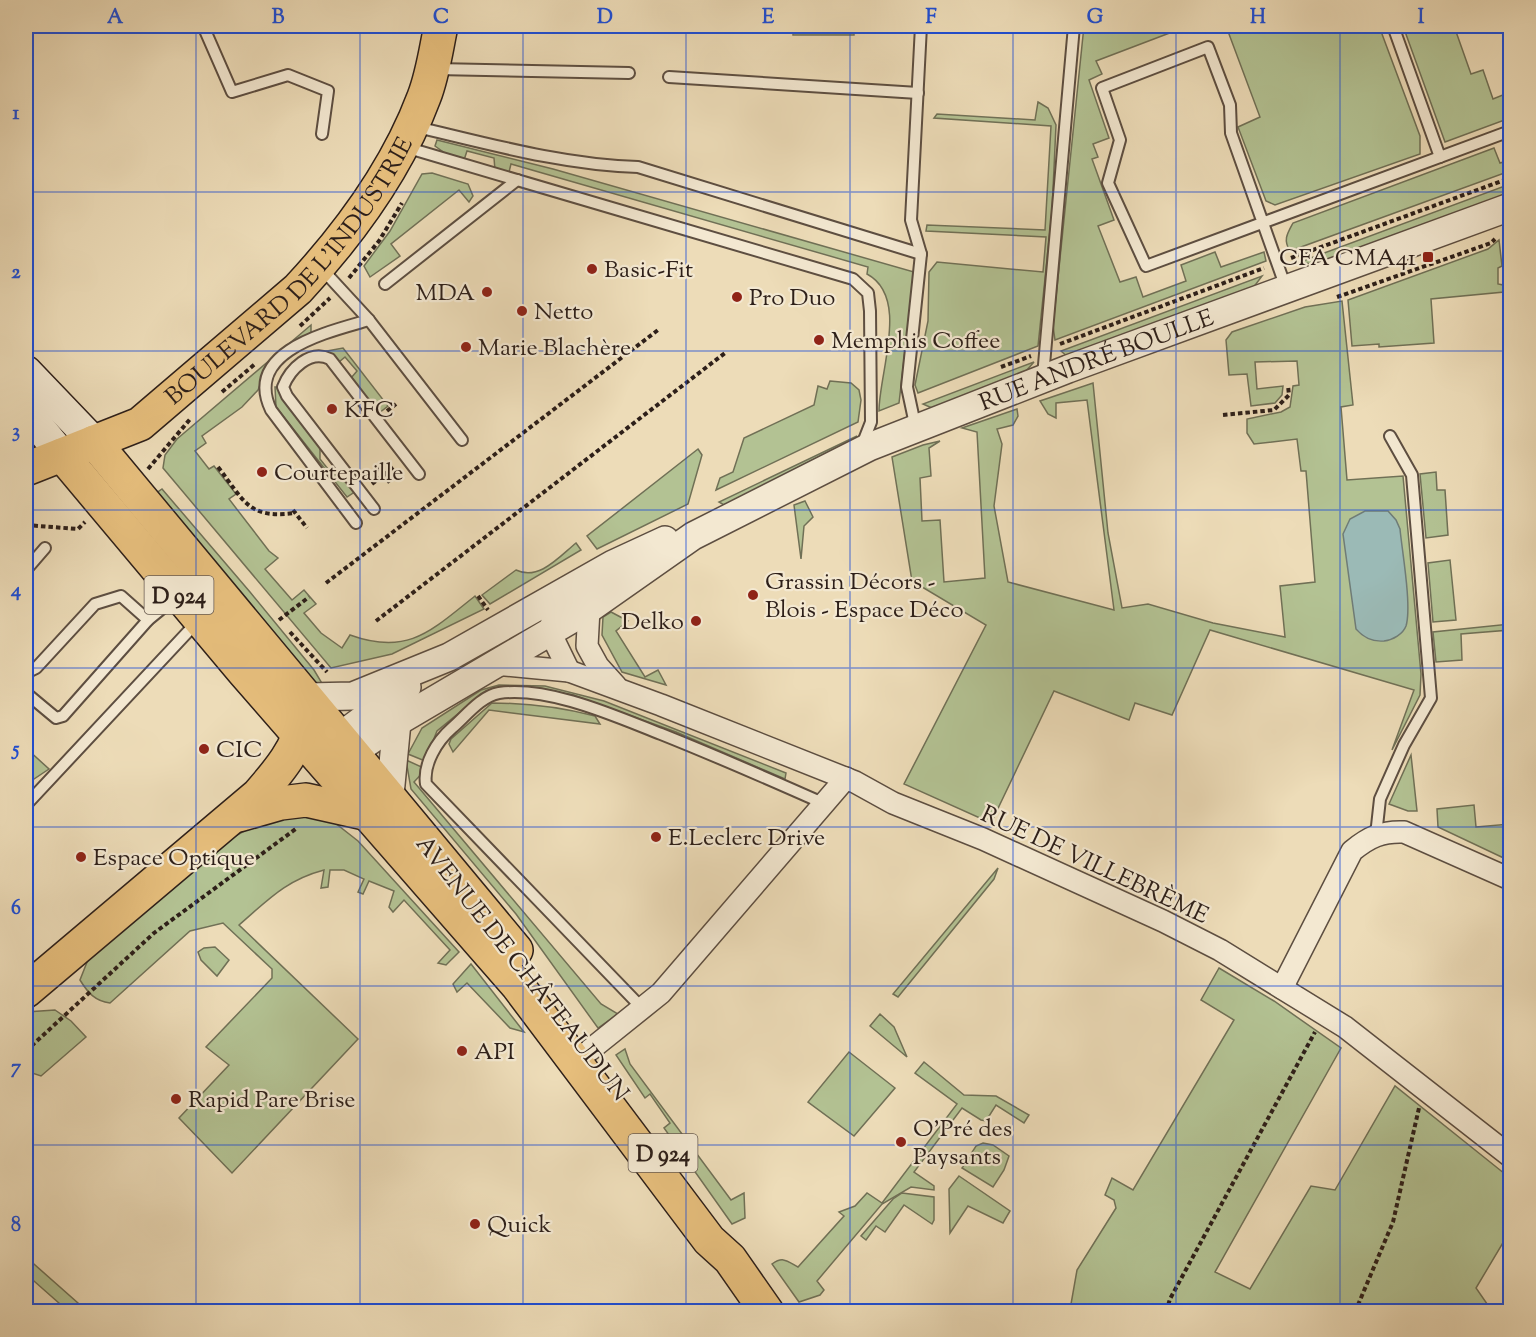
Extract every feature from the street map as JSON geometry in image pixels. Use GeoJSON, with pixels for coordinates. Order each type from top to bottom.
{"type":"FeatureCollection","features":[{"type":"Feature","properties":{"kind":"main road","name":"BOULEVARD DE L'INDUSTRIE"},"geometry":{"type":"LineString","coordinates":[[26,470],[94,441],[133,429],[170,402],[298,289],[320,266],[375,194],[406,136],[424,97],[441,26]]}},
{"type":"Feature","properties":{"kind":"main road","name":"D 924"},"geometry":{"type":"LineString","coordinates":[[26,371],[94,441],[307,697]]}},
{"type":"Feature","properties":{"kind":"main road","name":"AVENUE DE CHÂTEAUDUN"},"geometry":{"type":"LineString","coordinates":[[26,411],[199,619],[327,750],[534,974],[719,1233],[730,1259]]}},
{"type":"Feature","properties":{"kind":"main road"},"geometry":{"type":"LineString","coordinates":[[26,991],[258,795],[285,764],[327,750],[307,697]]}},
{"type":"Feature","properties":{"kind":"main road"},"geometry":{"type":"LineString","coordinates":[[228,818],[281,803],[306,800],[377,804]]}},
{"type":"Feature","properties":{"kind":"main road","name":"AVENUE DE CHÂTEAUDUN"},"geometry":{"type":"LineString","coordinates":[[377,804],[518,986],[709,1240],[730,1259]]}},
{"type":"Feature","properties":{"kind":"main road","name":"D 924"},"geometry":{"type":"LineString","coordinates":[[730,1259],[767,1311]]}},
{"type":"Feature","properties":{"kind":"street","name":"RUE ANDRÉ BOULLE"},"geometry":{"type":"LineString","coordinates":[[307,697],[352,696],[449,657],[589,609],[693,536],[859,452],[1042,380],[1510,207]]}},
{"type":"Feature","properties":{"kind":"street","name":"RUE ANDRÉ BOULLE"},"geometry":{"type":"LineString","coordinates":[[327,750],[398,722],[494,664],[548,622],[613,564],[664,540],[693,536]]}},
{"type":"Feature","properties":{"kind":"street"},"geometry":{"type":"LineString","coordinates":[[587,646],[589,609]]}},
{"type":"Feature","properties":{"kind":"street"},"geometry":{"type":"LineString","coordinates":[[548,622],[569,671]]}},
{"type":"Feature","properties":{"kind":"street","name":"RUE DE VILLEBRÈME"},"geometry":{"type":"LineString","coordinates":[[548,622],[587,646],[598,666],[618,689]]}},
{"type":"Feature","properties":{"kind":"street"},"geometry":{"type":"LineString","coordinates":[[327,750],[449,657]]}},
{"type":"Feature","properties":{"kind":"street","name":"RUE DE VILLEBRÈME"},"geometry":{"type":"LineString","coordinates":[[494,664],[569,671],[618,689],[846,778],[893,802],[983,839],[1163,921],[1325,1014],[1424,1087],[1510,1156]]}},
{"type":"Feature","properties":{"kind":"street"},"geometry":{"type":"LineString","coordinates":[[377,804],[398,722]]}},
{"type":"Feature","properties":{"kind":"street"},"geometry":{"type":"LineString","coordinates":[[590,1050],[661,993],[846,778]]}},
{"type":"Feature","properties":{"kind":"street"},"geometry":{"type":"LineString","coordinates":[[1282,988],[1352,851],[1376,835],[1386,831],[1404,832],[1510,879]]}},
{"type":"Feature","properties":{"kind":"lane"},"geometry":{"type":"LineString","coordinates":[[205,26],[232,92],[288,75],[328,91],[322,134]]}},
{"type":"Feature","properties":{"kind":"lane"},"geometry":{"type":"LineString","coordinates":[[916,429],[907,387],[921,254],[911,220],[921,26]]}},
{"type":"Feature","properties":{"kind":"lane"},"geometry":{"type":"LineString","coordinates":[[1042,380],[1074,26]]}},
{"type":"Feature","properties":{"kind":"lane"},"geometry":{"type":"LineString","coordinates":[[1393,26],[1440,157]]}},
{"type":"Feature","properties":{"kind":"lane"},"geometry":{"type":"LineString","coordinates":[[1286,289],[1263,223],[1231,133],[1230,105],[1208,47],[1102,88],[1120,140],[1108,183],[1146,266],[1263,223],[1510,131]]}},
{"type":"Feature","properties":{"kind":"lane"},"geometry":{"type":"LineString","coordinates":[[432,69],[629,73]]}},
{"type":"Feature","properties":{"kind":"lane"},"geometry":{"type":"LineString","coordinates":[[669,77],[918,93]]}},
{"type":"Feature","properties":{"kind":"lane"},"geometry":{"type":"LineString","coordinates":[[406,136],[514,150],[610,166],[638,167],[921,254]]}},
{"type":"Feature","properties":{"kind":"lane"},"geometry":{"type":"LineString","coordinates":[[406,136],[517,180],[854,279],[868,293],[870,311],[871,422],[859,452]]}},
{"type":"Feature","properties":{"kind":"lane"},"geometry":{"type":"LineString","coordinates":[[385,284],[517,180]]}},
{"type":"Feature","properties":{"kind":"lane"},"geometry":{"type":"LineString","coordinates":[[320,266],[369,320],[462,440]]}},
{"type":"Feature","properties":{"kind":"lane"},"geometry":{"type":"LineString","coordinates":[[356,523],[271,410],[264,395],[264,382],[273,366],[311,337],[369,320]]}},
{"type":"Feature","properties":{"kind":"lane"},"geometry":{"type":"LineString","coordinates":[[374,508],[287,396],[283,387],[288,374],[310,357],[322,355],[330,359],[419,474]]}},
{"type":"Feature","properties":{"kind":"lane"},"geometry":{"type":"LineString","coordinates":[[1376,835],[1380,800],[1404,745],[1431,698],[1412,475],[1390,436]]}},
{"type":"Feature","properties":{"kind":"lane"},"geometry":{"type":"LineString","coordinates":[[26,570],[45,548]]}},
{"type":"Feature","properties":{"kind":"lane"},"geometry":{"type":"LineString","coordinates":[[26,693],[56,718],[63,716],[148,620],[178,595]]}},
{"type":"Feature","properties":{"kind":"lane"},"geometry":{"type":"LineString","coordinates":[[26,673],[36,668],[95,604],[121,596],[148,620]]}},
{"type":"Feature","properties":{"kind":"lane"},"geometry":{"type":"LineString","coordinates":[[26,804],[199,619]]}},
{"type":"Feature","properties":{"kind":"lane"},"geometry":{"type":"LineString","coordinates":[[642,1009],[426,784],[433,752],[441,738],[488,697],[500,693],[541,695],[601,710],[733,763],[825,804]]}},
{"type":"Feature","properties":{"kind":"path"},"geometry":{"type":"LineString","coordinates":[[1332,297],[1342,296],[1491,243],[1497,236]]}},
{"type":"Feature","properties":{"kind":"path"},"geometry":{"type":"LineString","coordinates":[[297,329],[332,296]]}},
{"type":"Feature","properties":{"kind":"path"},"geometry":{"type":"LineString","coordinates":[[326,583],[658,330]]}},
{"type":"Feature","properties":{"kind":"path"},"geometry":{"type":"LineString","coordinates":[[376,621],[725,353]]}},
{"type":"Feature","properties":{"kind":"path"},"geometry":{"type":"LineString","coordinates":[[216,397],[261,359]]}},
{"type":"Feature","properties":{"kind":"path"},"geometry":{"type":"LineString","coordinates":[[1223,416],[1274,410],[1288,395],[1288,386]]}},
{"type":"Feature","properties":{"kind":"path"},"geometry":{"type":"LineString","coordinates":[[153,465],[156,457],[173,436],[198,412]]}},
{"type":"Feature","properties":{"kind":"path"},"geometry":{"type":"LineString","coordinates":[[367,488],[400,462]]}},
{"type":"Feature","properties":{"kind":"path"},"geometry":{"type":"LineString","coordinates":[[218,467],[246,504],[259,513],[276,516],[294,511],[307,528]]}},
{"type":"Feature","properties":{"kind":"path"},"geometry":{"type":"LineString","coordinates":[[378,467],[390,483]]}},
{"type":"Feature","properties":{"kind":"path"},"geometry":{"type":"LineString","coordinates":[[26,525],[78,529],[93,515]]}},
{"type":"Feature","properties":{"kind":"path"},"geometry":{"type":"LineString","coordinates":[[478,596],[490,613]]}},
{"type":"Feature","properties":{"kind":"path"},"geometry":{"type":"LineString","coordinates":[[279,620],[309,597]]}},
{"type":"Feature","properties":{"kind":"path"},"geometry":{"type":"LineString","coordinates":[[26,1051],[154,933],[300,826]]}},
{"type":"Feature","properties":{"kind":"path"},"geometry":{"type":"LineString","coordinates":[[1166,1311],[1170,1299],[1325,1014]]}},
{"type":"Feature","properties":{"kind":"path"},"geometry":{"type":"LineString","coordinates":[[1355,1311],[1393,1222],[1424,1087]]}},
{"type":"Feature","properties":{"kind":"green space"},"geometry":{"type":"Polygon","coordinates":[[[793,26],[854,26],[854,35],[793,35],[793,26]]]}},
{"type":"Feature","properties":{"kind":"green space"},"geometry":{"type":"Polygon","coordinates":[[[1084,26],[1188,26],[1096,61],[1102,74],[1089,80],[1109,138],[1093,144],[1098,157],[1092,159],[1114,220],[1098,226],[1120,282],[1136,277],[1143,297],[1186,281],[1181,265],[1215,252],[1221,267],[1264,252],[1266,261],[1055,340],[1053,326],[1084,26]]]}},
{"type":"Feature","properties":{"kind":"green space"},"geometry":{"type":"Polygon","coordinates":[[[1226,26],[1379,26],[1420,136],[1420,154],[1275,205],[1266,201],[1238,127],[1260,117],[1226,26]]]}},
{"type":"Feature","properties":{"kind":"green space"},"geometry":{"type":"Polygon","coordinates":[[[1403,26],[1454,26],[1471,74],[1483,70],[1493,99],[1510,92],[1510,118],[1445,142],[1403,26]]]}},
{"type":"Feature","properties":{"kind":"green space"},"geometry":{"type":"Polygon","coordinates":[[[1038,102],[1048,108],[1056,125],[1052,211],[1038,346],[918,393],[915,385],[928,321],[929,272],[937,262],[1043,272],[1046,237],[926,231],[927,225],[1045,230],[1051,126],[934,118],[937,114],[1035,120],[1038,102]]]}},
{"type":"Feature","properties":{"kind":"green space"},"geometry":{"type":"Polygon","coordinates":[[[437,140],[553,169],[914,272],[899,403],[879,411],[890,317],[887,300],[880,285],[867,274],[868,267],[511,164],[509,172],[495,170],[494,158],[467,151],[464,160],[449,156],[435,146],[437,140]]]}},
{"type":"Feature","properties":{"kind":"green space"},"geometry":{"type":"Polygon","coordinates":[[[1494,148],[1500,163],[1510,160],[1510,171],[1290,251],[1288,247],[1287,237],[1293,223],[1494,148]]]}},
{"type":"Feature","properties":{"kind":"green space"},"geometry":{"type":"Polygon","coordinates":[[[432,173],[468,184],[473,196],[469,202],[459,190],[391,244],[400,256],[370,277],[364,266],[390,231],[422,174],[432,173]]]}},
{"type":"Feature","properties":{"kind":"green space"},"geometry":{"type":"Polygon","coordinates":[[[1510,184],[1510,196],[1323,266],[1300,262],[1510,184]]]}},
{"type":"Feature","properties":{"kind":"green space"},"geometry":{"type":"Polygon","coordinates":[[[1499,240],[1502,266],[1498,268],[1498,284],[1503,285],[1504,292],[1431,299],[1434,343],[1379,347],[1379,344],[1352,346],[1348,300],[1488,249],[1499,240]]]}},
{"type":"Feature","properties":{"kind":"green space"},"geometry":{"type":"Polygon","coordinates":[[[1262,276],[1253,288],[1069,358],[1061,351],[1262,276]]]}},
{"type":"Feature","properties":{"kind":"green space"},"geometry":{"type":"Polygon","coordinates":[[[1342,301],[1353,405],[1341,407],[1347,480],[1403,476],[1421,674],[1420,695],[1392,750],[1414,690],[1210,630],[1172,715],[1135,703],[1129,720],[1054,691],[991,823],[904,784],[986,625],[912,581],[892,457],[940,441],[929,448],[931,476],[920,478],[922,521],[940,520],[944,582],[985,578],[977,432],[962,428],[1017,409],[1018,416],[1013,425],[997,429],[1002,444],[994,506],[1008,582],[1114,610],[1087,400],[1056,403],[1056,418],[1048,414],[1040,401],[1093,383],[1108,533],[1122,608],[1148,604],[1213,623],[1285,637],[1280,586],[1315,582],[1306,471],[1301,471],[1297,439],[1254,444],[1247,433],[1247,419],[1281,412],[1290,407],[1293,386],[1299,385],[1297,361],[1255,362],[1257,389],[1283,386],[1282,395],[1275,403],[1251,406],[1247,374],[1229,375],[1226,340],[1232,332],[1305,307],[1342,301]]]}},
{"type":"Feature","properties":{"kind":"green space"},"geometry":{"type":"Polygon","coordinates":[[[311,325],[311,332],[267,368],[258,390],[242,407],[202,436],[206,443],[195,451],[209,469],[214,466],[236,494],[229,499],[269,551],[278,558],[265,569],[292,600],[304,590],[316,604],[304,613],[321,633],[342,648],[350,635],[388,643],[418,636],[445,620],[475,596],[484,609],[392,654],[331,668],[163,468],[165,455],[177,439],[311,325]]]}},
{"type":"Feature","properties":{"kind":"green space"},"geometry":{"type":"Polygon","coordinates":[[[343,348],[388,406],[379,413],[351,378],[357,371],[345,357],[339,362],[327,351],[343,348]]]}},
{"type":"Feature","properties":{"kind":"green space"},"geometry":{"type":"Polygon","coordinates":[[[1034,362],[1026,371],[934,409],[923,404],[1034,362]]]}},
{"type":"Feature","properties":{"kind":"green space"},"geometry":{"type":"Polygon","coordinates":[[[830,381],[851,383],[859,390],[861,400],[858,422],[716,490],[720,478],[733,472],[744,438],[814,405],[818,386],[827,389],[830,381]]]}},
{"type":"Feature","properties":{"kind":"green space"},"geometry":{"type":"Polygon","coordinates":[[[275,387],[279,387],[320,445],[320,459],[332,474],[343,477],[356,491],[347,497],[276,407],[275,387]]]}},
{"type":"Feature","properties":{"kind":"green space"},"geometry":{"type":"Polygon","coordinates":[[[857,436],[847,448],[724,505],[719,502],[857,436]]]}},
{"type":"Feature","properties":{"kind":"green space"},"geometry":{"type":"Polygon","coordinates":[[[698,449],[702,455],[688,504],[597,549],[587,536],[698,449]]]}},
{"type":"Feature","properties":{"kind":"green space"},"geometry":{"type":"Polygon","coordinates":[[[1436,472],[1437,490],[1445,490],[1448,535],[1426,538],[1420,474],[1436,472]]]}},
{"type":"Feature","properties":{"kind":"green space"},"geometry":{"type":"Polygon","coordinates":[[[162,489],[250,592],[314,670],[323,685],[311,682],[155,494],[162,489]]]}},
{"type":"Feature","properties":{"kind":"green space"},"geometry":{"type":"Polygon","coordinates":[[[805,501],[813,517],[804,526],[801,559],[794,505],[805,501]]]}},
{"type":"Feature","properties":{"kind":"green space"},"geometry":{"type":"Polygon","coordinates":[[[576,543],[581,550],[490,604],[482,595],[516,570],[524,573],[541,570],[556,561],[576,543]]]}},
{"type":"Feature","properties":{"kind":"green space"},"geometry":{"type":"Polygon","coordinates":[[[1450,560],[1456,620],[1433,622],[1428,563],[1450,560]]]}},
{"type":"Feature","properties":{"kind":"green space"},"geometry":{"type":"Polygon","coordinates":[[[611,612],[628,621],[616,631],[645,677],[658,670],[666,685],[622,672],[602,635],[603,617],[611,612]]]}},
{"type":"Feature","properties":{"kind":"green space"},"geometry":{"type":"Polygon","coordinates":[[[1510,624],[1510,630],[1461,634],[1462,660],[1436,662],[1433,632],[1510,624]]]}},
{"type":"Feature","properties":{"kind":"green space"},"geometry":{"type":"Polygon","coordinates":[[[499,685],[545,686],[604,701],[786,773],[785,779],[676,732],[573,695],[543,690],[497,689],[481,695],[437,731],[425,761],[408,754],[422,728],[481,690],[499,685]]]}},
{"type":"Feature","properties":{"kind":"green space"},"geometry":{"type":"Polygon","coordinates":[[[492,703],[569,710],[595,716],[600,724],[489,710],[453,752],[449,744],[451,739],[492,703]]]}},
{"type":"Feature","properties":{"kind":"green space"},"geometry":{"type":"Polygon","coordinates":[[[26,748],[49,769],[28,783],[26,780],[26,748]]]}},
{"type":"Feature","properties":{"kind":"green space"},"geometry":{"type":"Polygon","coordinates":[[[1411,755],[1417,811],[1408,811],[1389,804],[1411,755]]]}},
{"type":"Feature","properties":{"kind":"green space"},"geometry":{"type":"Polygon","coordinates":[[[406,760],[426,769],[414,782],[601,1004],[618,1014],[598,1028],[516,914],[411,789],[406,760]]]}},
{"type":"Feature","properties":{"kind":"green space"},"geometry":{"type":"Polygon","coordinates":[[[1474,805],[1476,827],[1510,824],[1510,861],[1438,827],[1437,809],[1474,805]]]}},
{"type":"Feature","properties":{"kind":"green space"},"geometry":{"type":"Polygon","coordinates":[[[285,812],[335,823],[358,841],[459,952],[446,965],[438,963],[450,950],[404,900],[393,912],[389,907],[394,891],[369,881],[363,894],[358,892],[364,879],[344,870],[330,870],[328,887],[321,888],[324,870],[299,879],[278,892],[239,925],[358,1039],[232,1173],[179,1118],[229,1065],[206,1047],[272,978],[272,969],[223,923],[190,931],[110,1003],[92,996],[80,980],[91,952],[219,845],[285,812]]]}},
{"type":"Feature","properties":{"kind":"green space"},"geometry":{"type":"Polygon","coordinates":[[[998,868],[994,879],[898,997],[893,994],[998,868]]]}},
{"type":"Feature","properties":{"kind":"green space"},"geometry":{"type":"Polygon","coordinates":[[[215,947],[229,960],[217,976],[201,960],[198,952],[204,948],[215,947]]]}},
{"type":"Feature","properties":{"kind":"green space"},"geometry":{"type":"Polygon","coordinates":[[[471,964],[524,1032],[510,1028],[467,983],[457,992],[453,984],[471,964]]]}},
{"type":"Feature","properties":{"kind":"green space"},"geometry":{"type":"Polygon","coordinates":[[[1219,968],[1274,1001],[1341,1048],[1215,1272],[1250,1289],[1311,1186],[1335,1190],[1395,1086],[1510,1178],[1510,1231],[1476,1288],[1492,1311],[1076,1311],[1071,1304],[1077,1270],[1116,1208],[1114,1200],[1105,1195],[1112,1178],[1133,1190],[1234,1020],[1201,1000],[1219,968]]]}},
{"type":"Feature","properties":{"kind":"green space"},"geometry":{"type":"Polygon","coordinates":[[[55,1010],[71,1021],[86,1037],[41,1076],[26,1071],[26,1012],[55,1010]]]}},
{"type":"Feature","properties":{"kind":"green space"},"geometry":{"type":"Polygon","coordinates":[[[880,1014],[894,1027],[907,1057],[870,1026],[880,1014]]]}},
{"type":"Feature","properties":{"kind":"green space"},"geometry":{"type":"Polygon","coordinates":[[[625,1049],[630,1064],[731,1200],[744,1193],[745,1218],[732,1224],[664,1128],[670,1123],[650,1094],[645,1098],[616,1055],[625,1049]]]}},
{"type":"Feature","properties":{"kind":"green space"},"geometry":{"type":"Polygon","coordinates":[[[849,1052],[895,1088],[854,1136],[808,1102],[849,1052]]]}},
{"type":"Feature","properties":{"kind":"green space"},"geometry":{"type":"Polygon","coordinates":[[[924,1062],[964,1095],[996,1096],[1029,1115],[1024,1123],[996,1105],[986,1121],[962,1108],[914,1172],[934,1186],[934,1190],[911,1187],[882,1204],[817,1281],[824,1290],[820,1295],[799,1302],[772,1264],[782,1260],[798,1267],[844,1216],[839,1212],[855,1206],[867,1193],[882,1203],[957,1104],[915,1073],[924,1062]]]}},
{"type":"Feature","properties":{"kind":"green space"},"geometry":{"type":"Polygon","coordinates":[[[983,1143],[993,1145],[1009,1156],[1004,1170],[993,1187],[962,1168],[976,1146],[983,1143]]]}},
{"type":"Feature","properties":{"kind":"green space"},"geometry":{"type":"Polygon","coordinates":[[[959,1176],[1010,1211],[1003,1223],[968,1206],[950,1233],[949,1189],[959,1176]]]}},
{"type":"Feature","properties":{"kind":"green space"},"geometry":{"type":"Polygon","coordinates":[[[902,1193],[934,1197],[932,1224],[904,1205],[885,1232],[876,1226],[866,1240],[861,1236],[893,1199],[902,1193]]]}},
{"type":"Feature","properties":{"kind":"green space"},"geometry":{"type":"Polygon","coordinates":[[[26,1257],[87,1311],[68,1311],[26,1274],[26,1257]]]}},
{"type":"Feature","properties":{"kind":"water"},"geometry":{"type":"Polygon","coordinates":[[[1365,511],[1388,511],[1400,529],[1408,617],[1403,632],[1384,641],[1368,639],[1356,629],[1343,534],[1350,519],[1365,511]]]}},
{"type":"Feature","properties":{"kind":"place","name":"CFA CMA41"},"geometry":{"type":"Point","coordinates":[1428,257]}},
{"type":"Feature","properties":{"kind":"place","name":"Basic-Fit"},"geometry":{"type":"Point","coordinates":[592,269]}},
{"type":"Feature","properties":{"kind":"place","name":"MDA"},"geometry":{"type":"Point","coordinates":[487,292]}},
{"type":"Feature","properties":{"kind":"place","name":"Pro Duo"},"geometry":{"type":"Point","coordinates":[737,297]}},
{"type":"Feature","properties":{"kind":"place","name":"Netto"},"geometry":{"type":"Point","coordinates":[522,311]}},
{"type":"Feature","properties":{"kind":"place","name":"Memphis Coffee"},"geometry":{"type":"Point","coordinates":[819,340]}},
{"type":"Feature","properties":{"kind":"place","name":"Marie Blachère"},"geometry":{"type":"Point","coordinates":[466,347]}},
{"type":"Feature","properties":{"kind":"place","name":"KFC"},"geometry":{"type":"Point","coordinates":[332,409]}},
{"type":"Feature","properties":{"kind":"place","name":"Courtepaille"},"geometry":{"type":"Point","coordinates":[262,472]}},
{"type":"Feature","properties":{"kind":"place","name":"Grassin Décors - Blois - Espace Déco"},"geometry":{"type":"Point","coordinates":[753,595]}},
{"type":"Feature","properties":{"kind":"place","name":"Delko"},"geometry":{"type":"Point","coordinates":[696,621]}},
{"type":"Feature","properties":{"kind":"place","name":"CIC"},"geometry":{"type":"Point","coordinates":[204,749]}},
{"type":"Feature","properties":{"kind":"place","name":"E.Leclerc Drive"},"geometry":{"type":"Point","coordinates":[656,837]}},
{"type":"Feature","properties":{"kind":"place","name":"Espace Optique"},"geometry":{"type":"Point","coordinates":[81,857]}},
{"type":"Feature","properties":{"kind":"place","name":"API"},"geometry":{"type":"Point","coordinates":[462,1051]}},
{"type":"Feature","properties":{"kind":"place","name":"Rapid Pare Brise"},"geometry":{"type":"Point","coordinates":[176,1099]}},
{"type":"Feature","properties":{"kind":"place","name":"O'Pré des Paysants"},"geometry":{"type":"Point","coordinates":[901,1142]}},
{"type":"Feature","properties":{"kind":"place","name":"Quick"},"geometry":{"type":"Point","coordinates":[475,1224]}}]}
